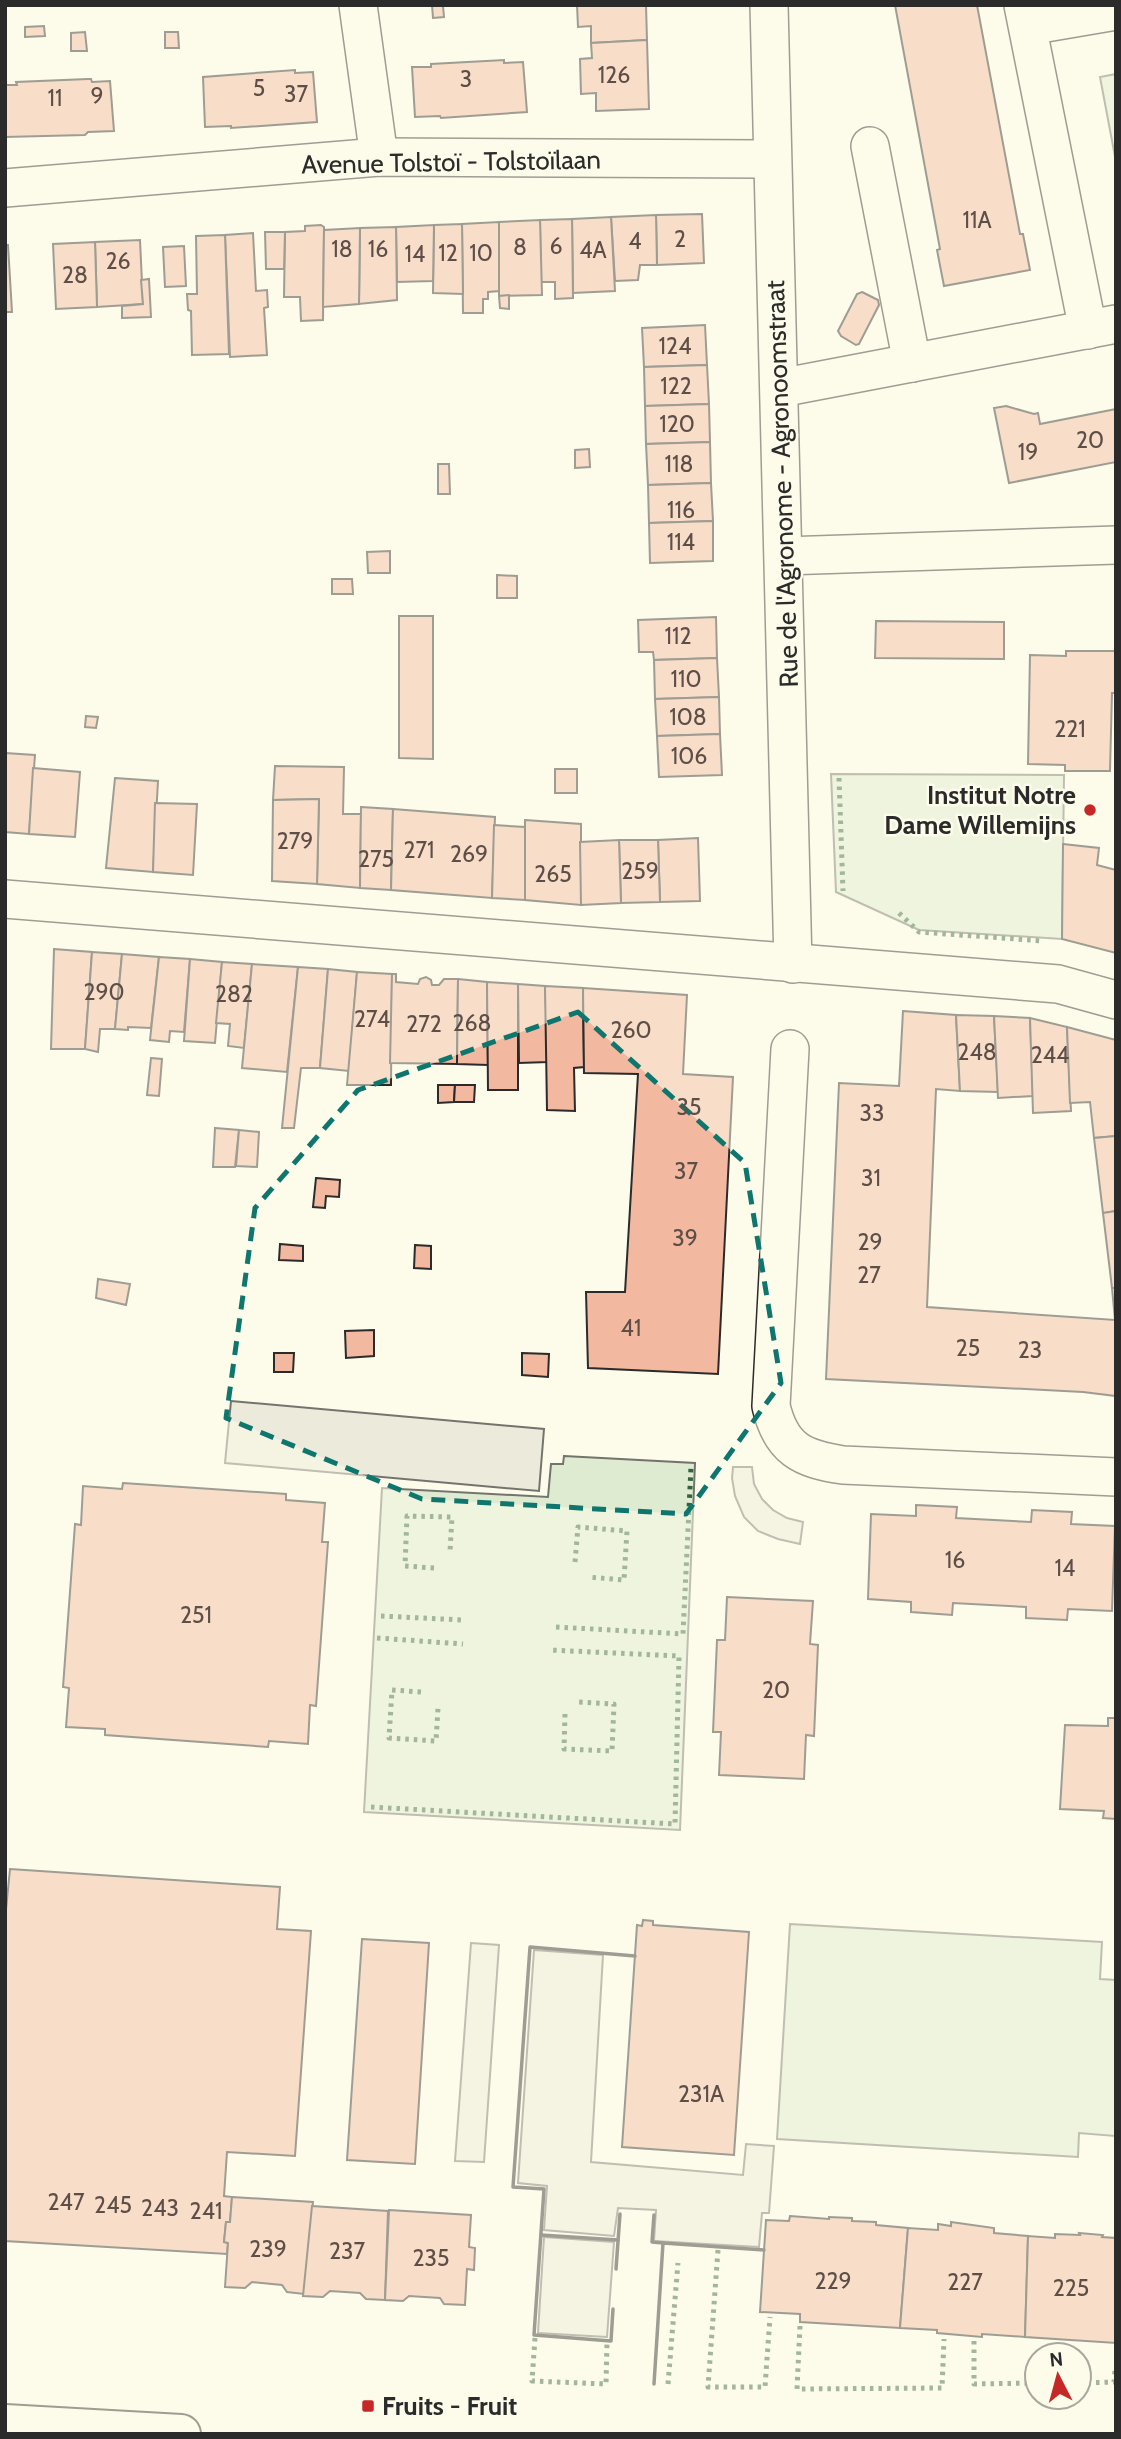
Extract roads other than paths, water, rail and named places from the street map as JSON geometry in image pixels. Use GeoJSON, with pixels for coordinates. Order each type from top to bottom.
{"type":"FeatureCollection","features":[{"type":"Feature","properties":{"kind":"main road"},"geometry":{"type":"LineString","coordinates":[[5,2424],[181,2434]]}},
{"type":"Feature","properties":{"kind":"street"},"geometry":{"type":"LineString","coordinates":[[358,5],[379,157]]}},
{"type":"Feature","properties":{"kind":"street","name":"Rue de l'Agronome - Agronoomstraat"},"geometry":{"type":"LineString","coordinates":[[769,5],[793,964]]}},
{"type":"Feature","properties":{"kind":"street"},"geometry":{"type":"LineString","coordinates":[[780,388],[1102,327],[1025,15],[1116,11]]}},
{"type":"Feature","properties":{"kind":"street"},"geometry":{"type":"LineString","coordinates":[[870,146],[912,363]]}},
{"type":"Feature","properties":{"kind":"street","name":"Avenue Tolstoï - Tolstoïlaan"},"geometry":{"type":"LineString","coordinates":[[5,188],[379,157],[772,159]]}},
{"type":"Feature","properties":{"kind":"street"},"geometry":{"type":"LineString","coordinates":[[784,556],[1116,545]]}},
{"type":"Feature","properties":{"kind":"street"},"geometry":{"type":"LineString","coordinates":[[5,899],[1058,984],[1116,1000]]}},
{"type":"Feature","properties":{"kind":"street"},"geometry":{"type":"LineString","coordinates":[[790,1049],[771,1406],[780,1434],[804,1455],[820,1462],[843,1465],[1116,1477]]}},
{"type":"Feature","properties":{"kind":"place","name":"Institut Notre Dame Willemijns"},"geometry":{"type":"Point","coordinates":[1090,810]}},
{"type":"Feature","properties":{"kind":"place","name":"Fruits - Fruit"},"geometry":{"type":"Point","coordinates":[368,2406]}}]}
